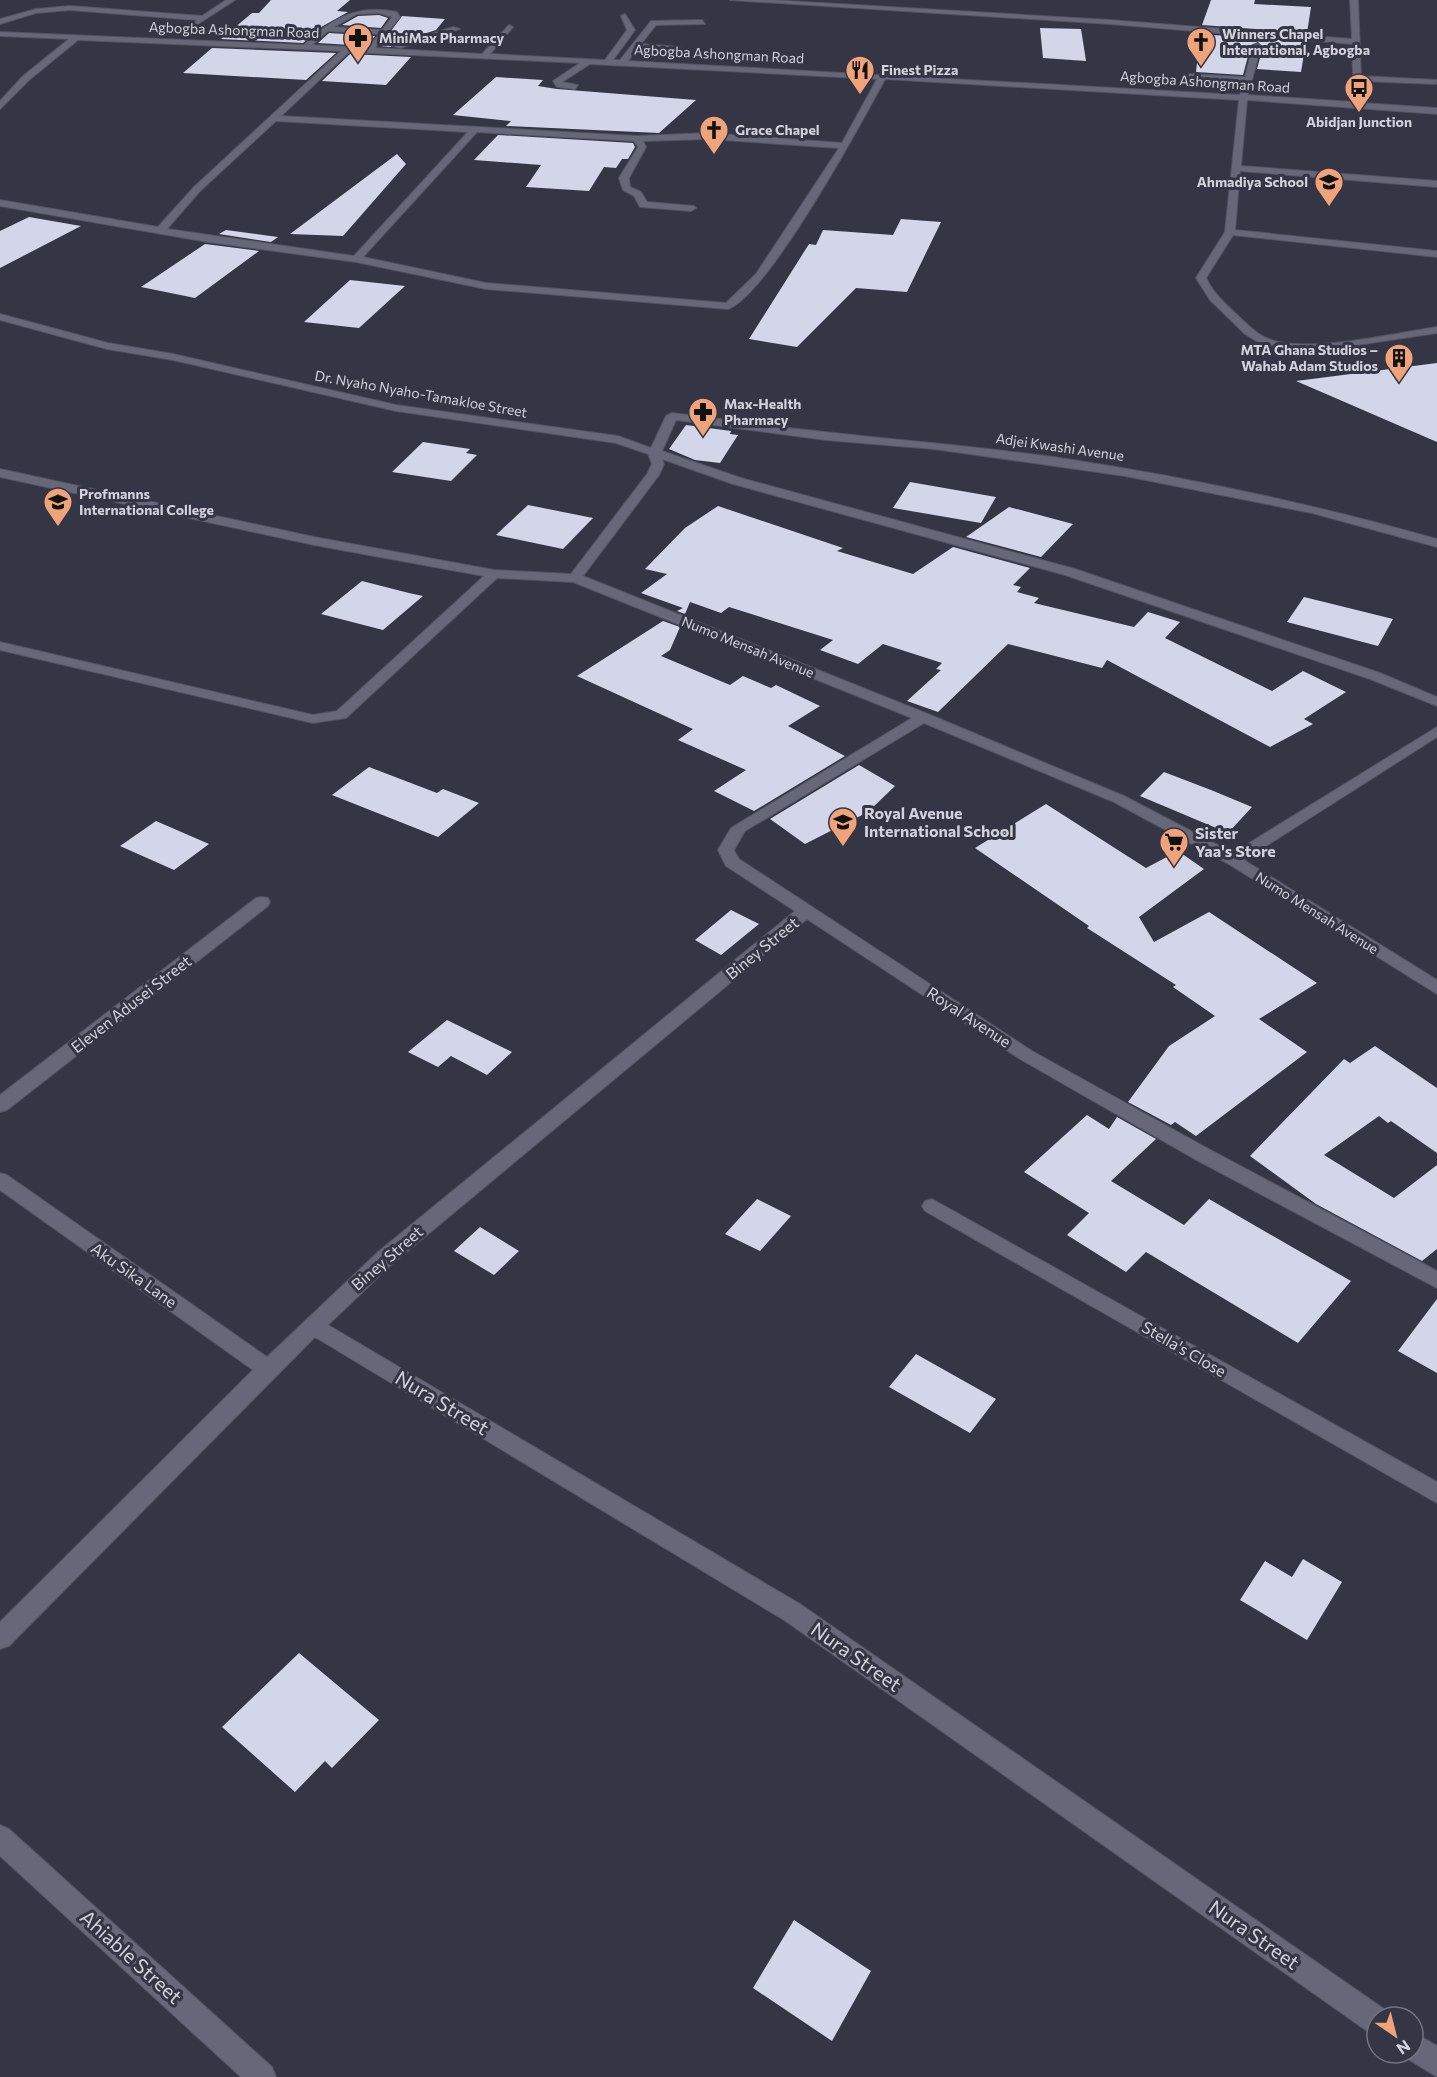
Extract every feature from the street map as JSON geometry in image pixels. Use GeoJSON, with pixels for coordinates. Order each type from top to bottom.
{"type":"FeatureCollection","features":[{"type":"Feature","properties":{"kind":"street"},"geometry":{"type":"LineString","coordinates":[[187,29],[231,0]]}},
{"type":"Feature","properties":{"kind":"street"},"geometry":{"type":"LineString","coordinates":[[735,0],[1110,22],[1309,36],[1357,42]]}},
{"type":"Feature","properties":{"kind":"street"},"geometry":{"type":"LineString","coordinates":[[1354,0],[1358,105]]}},
{"type":"Feature","properties":{"kind":"street"},"geometry":{"type":"LineString","coordinates":[[0,22],[17,12],[58,2],[144,15],[203,18]]}},
{"type":"Feature","properties":{"kind":"street"},"geometry":{"type":"LineString","coordinates":[[307,46],[342,16],[353,11],[394,14],[396,17],[371,49]]}},
{"type":"Feature","properties":{"kind":"street"},"geometry":{"type":"LineString","coordinates":[[607,62],[631,30],[625,16]]}},
{"type":"Feature","properties":{"kind":"street"},"geometry":{"type":"LineString","coordinates":[[623,63],[657,22],[702,22]]}},
{"type":"Feature","properties":{"kind":"street"},"geometry":{"type":"LineString","coordinates":[[485,55],[509,27]]}},
{"type":"Feature","properties":{"kind":"street"},"geometry":{"type":"LineString","coordinates":[[327,29],[384,32]]}},
{"type":"Feature","properties":{"kind":"street"},"geometry":{"type":"LineString","coordinates":[[393,50],[402,43],[456,29]]}},
{"type":"Feature","properties":{"kind":"street","name":"Agbogba Ashongman Road"},"geometry":{"type":"LineString","coordinates":[[0,34],[393,50],[882,76],[1437,111]]}},
{"type":"Feature","properties":{"kind":"street"},"geometry":{"type":"LineString","coordinates":[[171,41],[179,35]]}},
{"type":"Feature","properties":{"kind":"street"},"geometry":{"type":"LineString","coordinates":[[0,106],[26,78],[77,37]]}},
{"type":"Feature","properties":{"kind":"street"},"geometry":{"type":"LineString","coordinates":[[636,46],[680,49]]}},
{"type":"Feature","properties":{"kind":"street"},"geometry":{"type":"LineString","coordinates":[[1257,46],[1250,80],[1243,98],[1230,232],[1201,278],[1213,299],[1249,332],[1262,340],[1279,345],[1313,347],[1437,330]]}},
{"type":"Feature","properties":{"kind":"street"},"geometry":{"type":"LineString","coordinates":[[160,231],[197,189],[349,48]]}},
{"type":"Feature","properties":{"kind":"street"},"geometry":{"type":"LineString","coordinates":[[574,87],[560,85],[557,81],[589,61]]}},
{"type":"Feature","properties":{"kind":"street"},"geometry":{"type":"LineString","coordinates":[[0,203],[160,231],[356,259],[486,286],[728,306],[760,276],[845,146],[882,76]]}},
{"type":"Feature","properties":{"kind":"street"},"geometry":{"type":"LineString","coordinates":[[1190,76],[1250,80]]}},
{"type":"Feature","properties":{"kind":"street"},"geometry":{"type":"LineString","coordinates":[[1357,78],[1436,82]]}},
{"type":"Feature","properties":{"kind":"street"},"geometry":{"type":"LineString","coordinates":[[273,118],[637,139],[708,136],[845,146]]}},
{"type":"Feature","properties":{"kind":"street"},"geometry":{"type":"LineString","coordinates":[[356,259],[475,129]]}},
{"type":"Feature","properties":{"kind":"street"},"geometry":{"type":"LineString","coordinates":[[637,139],[642,147],[624,178],[626,188],[638,194],[643,205],[691,208]]}},
{"type":"Feature","properties":{"kind":"street"},"geometry":{"type":"LineString","coordinates":[[1236,168],[1437,184]]}},
{"type":"Feature","properties":{"kind":"street"},"geometry":{"type":"LineString","coordinates":[[1230,232],[1437,254]]}},
{"type":"Feature","properties":{"kind":"street","name":"Dr. Nyaho Nyaho-Tamakloe Street"},"geometry":{"type":"LineString","coordinates":[[0,317],[107,346],[173,357],[305,390],[477,422],[618,440],[641,447],[654,455],[803,500],[1070,572],[1375,676],[1437,702]]}},
{"type":"Feature","properties":{"kind":"street","name":"Adjei Kwashi Avenue"},"geometry":{"type":"LineString","coordinates":[[654,455],[672,416],[826,436],[958,448],[1221,488],[1343,515],[1437,543]]}},
{"type":"Feature","properties":{"kind":"street"},"geometry":{"type":"LineString","coordinates":[[575,578],[653,475],[658,464],[654,455]]}},
{"type":"Feature","properties":{"kind":"street","name":"Numo Mensah Avenue"},"geometry":{"type":"LineString","coordinates":[[0,473],[314,541],[494,574],[575,578],[923,717],[1119,799],[1233,860],[1437,988]]}},
{"type":"Feature","properties":{"kind":"street"},"geometry":{"type":"LineString","coordinates":[[0,646],[313,719],[328,719],[341,715],[494,574]]}},
{"type":"Feature","properties":{"kind":"street","name":"Royal Avenue"},"geometry":{"type":"LineString","coordinates":[[923,717],[739,828],[726,850],[732,862],[1026,1054],[1198,1152],[1437,1280]]}},
{"type":"Feature","properties":{"kind":"street"},"geometry":{"type":"LineString","coordinates":[[1233,860],[1437,731]]}},
{"type":"Feature","properties":{"kind":"street","name":"Eleven Adusei Street"},"geometry":{"type":"LineString","coordinates":[[0,1105],[262,902]]}},
{"type":"Feature","properties":{"kind":"street","name":"Biney Street"},"geometry":{"type":"LineString","coordinates":[[0,1638],[268,1370],[385,1258],[806,912]]}},
{"type":"Feature","properties":{"kind":"street","name":"Aku Sika Lane"},"geometry":{"type":"LineString","coordinates":[[0,1180],[268,1370]]}},
{"type":"Feature","properties":{"kind":"street","name":"Stella's Close"},"geometry":{"type":"LineString","coordinates":[[932,1206],[1437,1493]]}},
{"type":"Feature","properties":{"kind":"street","name":"Nura Street"},"geometry":{"type":"LineString","coordinates":[[313,1326],[792,1612],[1365,2013]]}},
{"type":"Feature","properties":{"kind":"street","name":"Ahiable Street"},"geometry":{"type":"LineString","coordinates":[[0,1838],[262,2077]]}},
{"type":"Feature","properties":{"kind":"building"},"geometry":{"type":"Polygon","coordinates":[[[271,0],[350,0],[337,11],[348,12],[323,26],[303,43],[221,39],[252,13],[259,13],[271,0]]]}},
{"type":"Feature","properties":{"kind":"building"},"geometry":{"type":"Polygon","coordinates":[[[1211,0],[1255,0],[1254,4],[1311,7],[1307,33],[1202,25],[1211,0]]]}},
{"type":"Feature","properties":{"kind":"building"},"geometry":{"type":"Polygon","coordinates":[[[379,15],[388,18],[381,28],[342,25],[358,16],[379,15]]]}},
{"type":"Feature","properties":{"kind":"building"},"geometry":{"type":"Polygon","coordinates":[[[402,16],[445,19],[436,30],[392,44],[391,47],[380,46],[402,16]]]}},
{"type":"Feature","properties":{"kind":"building"},"geometry":{"type":"Polygon","coordinates":[[[1040,28],[1081,29],[1086,61],[1043,58],[1040,28]]]}},
{"type":"Feature","properties":{"kind":"building"},"geometry":{"type":"Polygon","coordinates":[[[329,33],[375,36],[367,46],[318,43],[329,33]]]}},
{"type":"Feature","properties":{"kind":"building"},"geometry":{"type":"Polygon","coordinates":[[[1200,34],[1306,42],[1301,72],[1257,69],[1263,47],[1258,42],[1251,45],[1243,75],[1196,72],[1200,34]]]}},
{"type":"Feature","properties":{"kind":"building"},"geometry":{"type":"Polygon","coordinates":[[[212,48],[336,53],[306,80],[183,73],[212,48]]]}},
{"type":"Feature","properties":{"kind":"building"},"geometry":{"type":"Polygon","coordinates":[[[350,54],[411,57],[386,85],[322,81],[350,54]]]}},
{"type":"Feature","properties":{"kind":"building"},"geometry":{"type":"Polygon","coordinates":[[[496,77],[543,80],[538,86],[557,89],[696,100],[659,133],[506,126],[511,121],[453,115],[496,77]]]}},
{"type":"Feature","properties":{"kind":"building"},"geometry":{"type":"Polygon","coordinates":[[[498,135],[633,143],[635,147],[628,159],[622,159],[616,168],[604,167],[589,191],[526,187],[541,165],[474,160],[498,135]]]}},
{"type":"Feature","properties":{"kind":"building"},"geometry":{"type":"Polygon","coordinates":[[[397,154],[406,164],[343,236],[290,234],[397,154]]]}},
{"type":"Feature","properties":{"kind":"building"},"geometry":{"type":"Polygon","coordinates":[[[29,217],[81,226],[0,268],[0,231],[29,217]]]}},
{"type":"Feature","properties":{"kind":"building"},"geometry":{"type":"Polygon","coordinates":[[[901,219],[941,222],[907,292],[856,288],[797,347],[749,339],[809,244],[816,245],[823,230],[893,235],[901,219]]]}},
{"type":"Feature","properties":{"kind":"building"},"geometry":{"type":"Polygon","coordinates":[[[226,230],[278,237],[271,242],[219,234],[226,230]]]}},
{"type":"Feature","properties":{"kind":"building"},"geometry":{"type":"Polygon","coordinates":[[[205,244],[259,251],[195,298],[141,287],[205,244]]]}},
{"type":"Feature","properties":{"kind":"building"},"geometry":{"type":"Polygon","coordinates":[[[350,280],[405,286],[359,328],[304,322],[350,280]]]}},
{"type":"Feature","properties":{"kind":"building"},"geometry":{"type":"Polygon","coordinates":[[[1437,363],[1437,442],[1296,381],[1437,363]]]}},
{"type":"Feature","properties":{"kind":"building"},"geometry":{"type":"Polygon","coordinates":[[[686,425],[731,431],[730,434],[738,435],[720,463],[695,460],[669,449],[686,425]]]}},
{"type":"Feature","properties":{"kind":"building"},"geometry":{"type":"Polygon","coordinates":[[[423,442],[470,449],[466,453],[477,455],[451,481],[392,472],[423,442]]]}},
{"type":"Feature","properties":{"kind":"building"},"geometry":{"type":"Polygon","coordinates":[[[910,482],[996,497],[981,523],[893,508],[910,482]]]}},
{"type":"Feature","properties":{"kind":"building"},"geometry":{"type":"Polygon","coordinates":[[[528,505],[593,518],[563,549],[496,535],[528,505]]]}},
{"type":"Feature","properties":{"kind":"building"},"geometry":{"type":"Polygon","coordinates":[[[718,506],[843,548],[837,551],[913,574],[953,547],[1030,568],[1013,585],[1021,587],[1017,592],[1039,598],[1034,603],[1134,627],[1148,612],[1180,622],[1165,638],[1272,691],[1303,671],[1346,692],[1304,719],[1313,724],[1270,747],[1107,660],[1102,668],[1008,644],[938,712],[907,701],[941,670],[936,669],[942,663],[883,644],[858,664],[820,650],[833,640],[729,607],[721,613],[690,602],[685,614],[677,611],[683,608],[641,593],[667,574],[645,569],[685,528],[718,506]]]}},
{"type":"Feature","properties":{"kind":"building"},"geometry":{"type":"Polygon","coordinates":[[[1009,507],[1073,524],[1041,557],[966,537],[1009,507]]]}},
{"type":"Feature","properties":{"kind":"building"},"geometry":{"type":"Polygon","coordinates":[[[362,581],[423,596],[383,630],[321,614],[362,581]]]}},
{"type":"Feature","properties":{"kind":"building"},"geometry":{"type":"Polygon","coordinates":[[[1304,597],[1393,619],[1378,646],[1287,622],[1304,597]]]}},
{"type":"Feature","properties":{"kind":"building"},"geometry":{"type":"Polygon","coordinates":[[[663,621],[680,627],[670,650],[661,656],[730,685],[743,676],[771,688],[776,685],[820,706],[788,726],[845,756],[754,811],[714,791],[746,770],[678,740],[693,729],[577,676],[663,621]]]}},
{"type":"Feature","properties":{"kind":"building"},"geometry":{"type":"Polygon","coordinates":[[[859,765],[895,786],[868,812],[805,844],[770,819],[859,765]]]}},
{"type":"Feature","properties":{"kind":"building"},"geometry":{"type":"Polygon","coordinates":[[[369,767],[437,793],[443,789],[479,803],[438,837],[332,795],[369,767]]]}},
{"type":"Feature","properties":{"kind":"building"},"geometry":{"type":"Polygon","coordinates":[[[1164,772],[1252,807],[1228,833],[1140,796],[1164,772]]]}},
{"type":"Feature","properties":{"kind":"building"},"geometry":{"type":"Polygon","coordinates":[[[1046,804],[1146,868],[1178,851],[1204,869],[1139,917],[1154,942],[1209,912],[1317,983],[1259,1019],[1307,1052],[1196,1136],[1175,1122],[1171,1125],[1128,1102],[1169,1046],[1215,1016],[1173,987],[1176,985],[1087,928],[1089,926],[975,848],[1046,804]]]}},
{"type":"Feature","properties":{"kind":"building"},"geometry":{"type":"Polygon","coordinates":[[[156,821],[209,844],[174,870],[120,846],[156,821]]]}},
{"type":"Feature","properties":{"kind":"building"},"geometry":{"type":"Polygon","coordinates":[[[731,910],[759,924],[721,955],[695,940],[731,910]]]}},
{"type":"Feature","properties":{"kind":"building"},"geometry":{"type":"Polygon","coordinates":[[[447,1020],[512,1052],[487,1075],[451,1056],[438,1067],[408,1052],[447,1020]]]}},
{"type":"Feature","properties":{"kind":"building"},"geometry":{"type":"Polygon","coordinates":[[[1375,1046],[1437,1088],[1437,1153],[1391,1121],[1388,1123],[1379,1116],[1324,1155],[1394,1198],[1437,1165],[1437,1249],[1422,1261],[1316,1204],[1250,1156],[1344,1059],[1350,1063],[1375,1046]]]}},
{"type":"Feature","properties":{"kind":"building"},"geometry":{"type":"Polygon","coordinates":[[[1087,1115],[1109,1129],[1117,1117],[1156,1139],[1111,1181],[1184,1225],[1209,1199],[1351,1281],[1298,1343],[1146,1252],[1126,1272],[1067,1235],[1089,1213],[1024,1172],[1087,1115]]]}},
{"type":"Feature","properties":{"kind":"building"},"geometry":{"type":"Polygon","coordinates":[[[757,1199],[791,1216],[760,1251],[725,1234],[757,1199]]]}},
{"type":"Feature","properties":{"kind":"building"},"geometry":{"type":"Polygon","coordinates":[[[480,1227],[519,1251],[494,1275],[454,1251],[480,1227]]]}},
{"type":"Feature","properties":{"kind":"building"},"geometry":{"type":"Polygon","coordinates":[[[1437,1299],[1437,1373],[1398,1351],[1437,1299]]]}},
{"type":"Feature","properties":{"kind":"building"},"geometry":{"type":"Polygon","coordinates":[[[916,1354],[996,1399],[970,1433],[889,1387],[916,1354]]]}},
{"type":"Feature","properties":{"kind":"building"},"geometry":{"type":"Polygon","coordinates":[[[1303,1559],[1342,1582],[1307,1640],[1240,1600],[1265,1561],[1292,1577],[1303,1559]]]}},
{"type":"Feature","properties":{"kind":"building"},"geometry":{"type":"Polygon","coordinates":[[[299,1653],[379,1720],[332,1768],[325,1761],[295,1792],[222,1727],[299,1653]]]}},
{"type":"Feature","properties":{"kind":"building"},"geometry":{"type":"Polygon","coordinates":[[[794,1920],[871,1971],[832,2041],[753,1988],[794,1920]]]}},
{"type":"Feature","properties":{"kind":"place","name":"MiniMax Pharmacy"},"geometry":{"type":"Point","coordinates":[358,64]}},
{"type":"Feature","properties":{"kind":"place","name":"Winners Chapel International, Agbogba"},"geometry":{"type":"Point","coordinates":[1201,68]}},
{"type":"Feature","properties":{"kind":"place","name":"Finest Pizza"},"geometry":{"type":"Point","coordinates":[860,96]}},
{"type":"Feature","properties":{"kind":"place","name":"Abidjan Junction"},"geometry":{"type":"Point","coordinates":[1359,114]}},
{"type":"Feature","properties":{"kind":"place","name":"Grace Chapel"},"geometry":{"type":"Point","coordinates":[714,156]}},
{"type":"Feature","properties":{"kind":"place","name":"Ahmadiya School"},"geometry":{"type":"Point","coordinates":[1329,208]}},
{"type":"Feature","properties":{"kind":"place","name":"MTA Ghana Studios – Wahab Adam Studios"},"geometry":{"type":"Point","coordinates":[1399,384]}},
{"type":"Feature","properties":{"kind":"place","name":"Max-Health Pharmacy"},"geometry":{"type":"Point","coordinates":[703,438]}},
{"type":"Feature","properties":{"kind":"place","name":"Profmanns International College"},"geometry":{"type":"Point","coordinates":[58,528]}},
{"type":"Feature","properties":{"kind":"place","name":"Royal Avenue International School"},"geometry":{"type":"Point","coordinates":[843,848]}},
{"type":"Feature","properties":{"kind":"place","name":"Sister Yaa's Store"},"geometry":{"type":"Point","coordinates":[1174,868]}}]}
